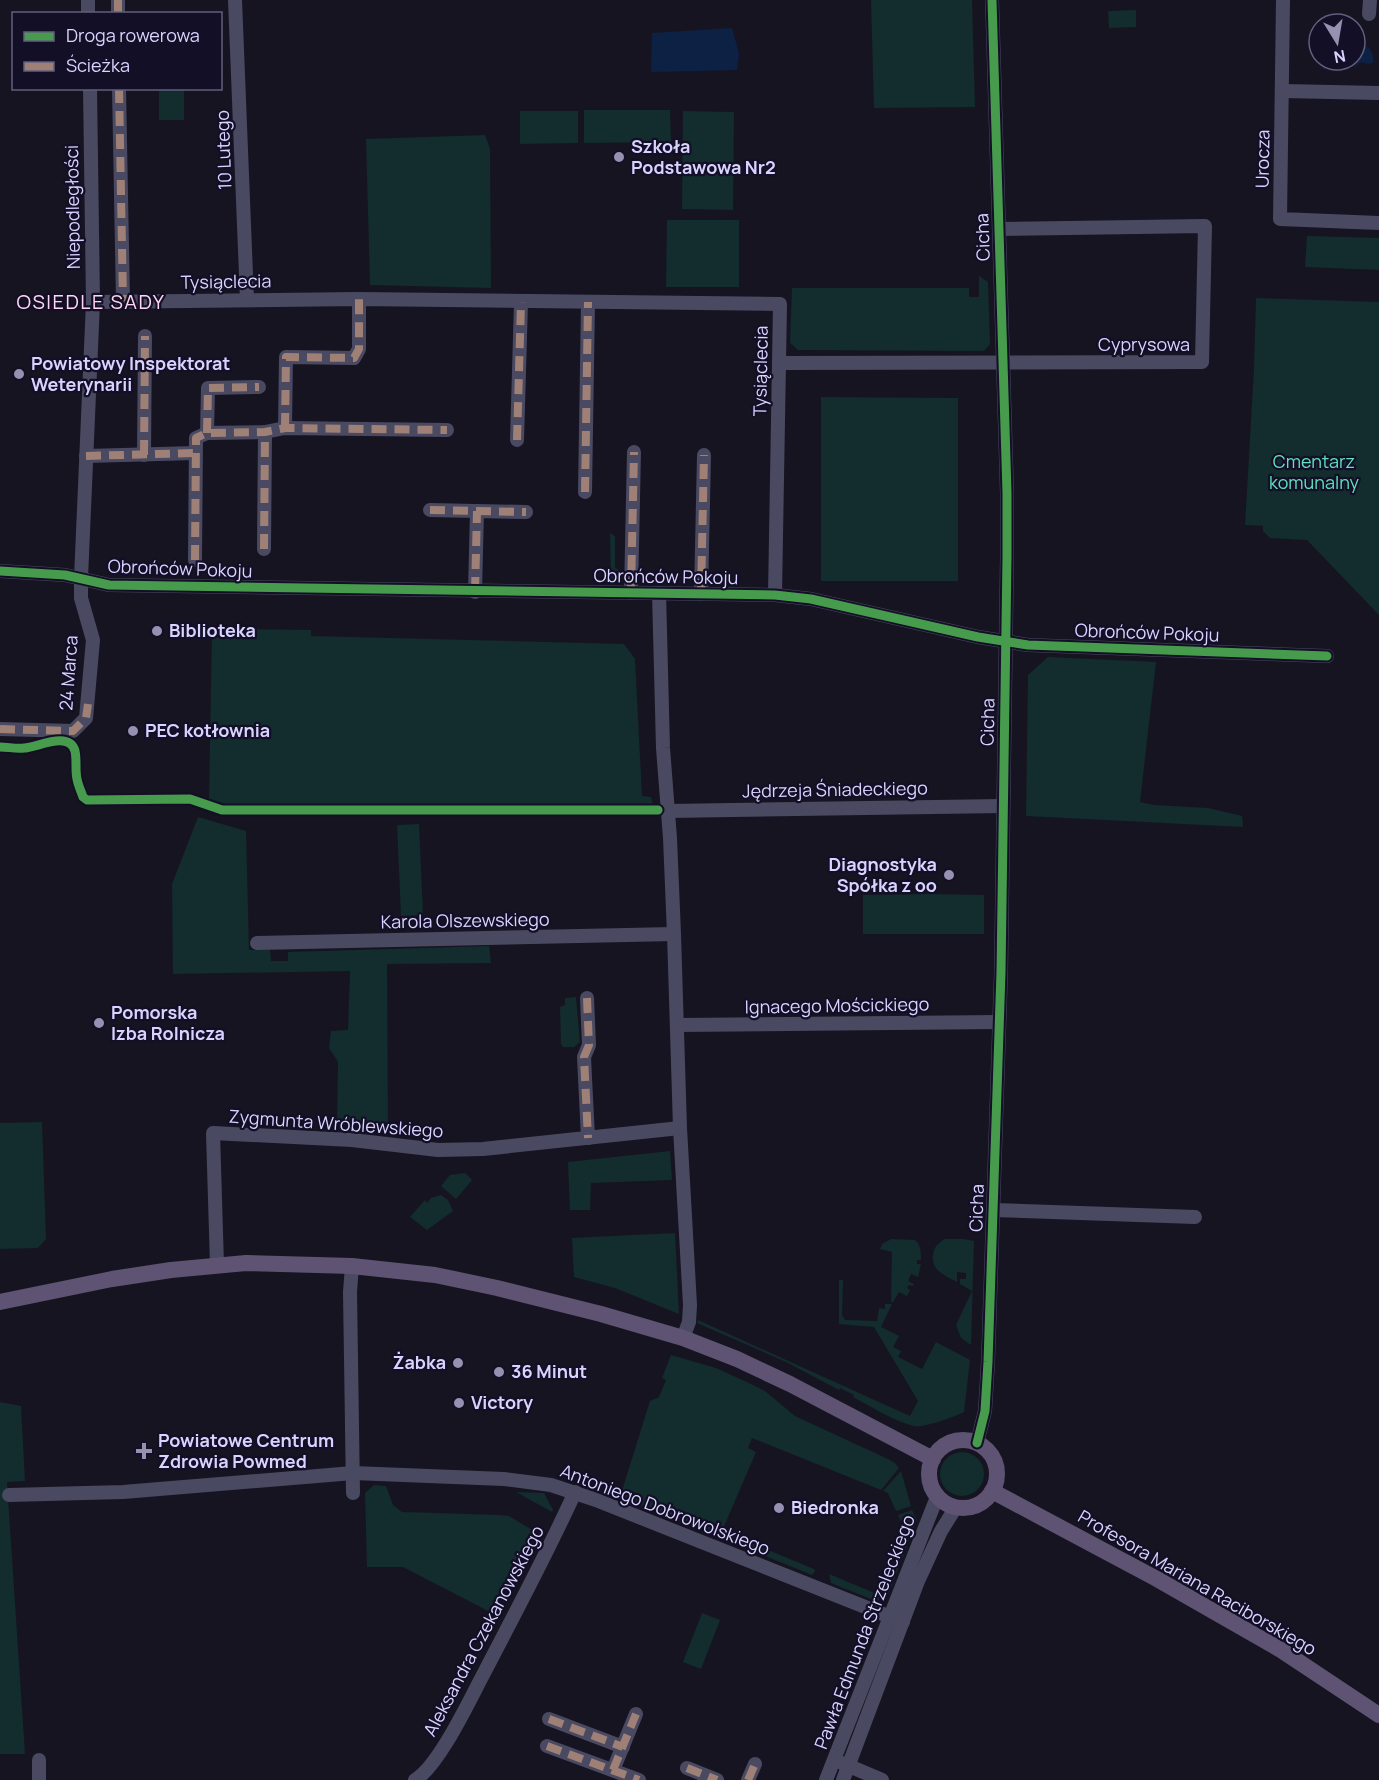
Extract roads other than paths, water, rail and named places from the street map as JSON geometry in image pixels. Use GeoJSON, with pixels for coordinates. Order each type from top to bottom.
{"type":"FeatureCollection","features":[{"type":"Feature","properties":{"kind":"main road"},"geometry":{"type":"LineString","coordinates":[[0,1302],[112,1279],[217,1265],[267,1262],[352,1266],[435,1275],[601,1314],[683,1338],[737,1359],[790,1384],[933,1459]]}},
{"type":"Feature","properties":{"kind":"main road"},"geometry":{"type":"LineString","coordinates":[[967,1440],[977,1443],[986,1449],[997,1469],[992,1491],[977,1505],[956,1508],[946,1504],[938,1497],[929,1479],[933,1459],[947,1444],[967,1440]]}},
{"type":"Feature","properties":{"kind":"main road","name":"Profesora Mariana Raciborskiego"},"geometry":{"type":"LineString","coordinates":[[992,1491],[1157,1579],[1281,1650],[1379,1715]]}},
{"type":"Feature","properties":{"kind":"street","name":"10 Lutego"},"geometry":{"type":"LineString","coordinates":[[235,0],[247,300]]}},
{"type":"Feature","properties":{"kind":"street","name":"Cicha"},"geometry":{"type":"LineString","coordinates":[[977,1443],[983,1424],[987,1396],[993,1210],[1003,806],[1007,493],[992,0]]}},
{"type":"Feature","properties":{"kind":"street","name":"Urocza"},"geometry":{"type":"LineString","coordinates":[[1283,0],[1280,219],[1379,223]]}},
{"type":"Feature","properties":{"kind":"street","name":"Niepodległości"},"geometry":{"type":"LineString","coordinates":[[81,578],[93,302],[90,90]]}},
{"type":"Feature","properties":{"kind":"street"},"geometry":{"type":"LineString","coordinates":[[119,90],[123,301]]}},
{"type":"Feature","properties":{"kind":"street"},"geometry":{"type":"LineString","coordinates":[[1283,91],[1379,93]]}},
{"type":"Feature","properties":{"kind":"street","name":"Cyprysowa"},"geometry":{"type":"LineString","coordinates":[[780,363],[1202,362],[1205,226],[999,229]]}},
{"type":"Feature","properties":{"kind":"street","name":"Tysiąclecia"},"geometry":{"type":"LineString","coordinates":[[93,302],[359,299],[780,304],[775,595]]}},
{"type":"Feature","properties":{"kind":"street"},"geometry":{"type":"LineString","coordinates":[[285,428],[286,357],[354,358],[359,349],[359,299]]}},
{"type":"Feature","properties":{"kind":"street"},"geometry":{"type":"LineString","coordinates":[[517,440],[521,302]]}},
{"type":"Feature","properties":{"kind":"street"},"geometry":{"type":"LineString","coordinates":[[585,492],[588,302]]}},
{"type":"Feature","properties":{"kind":"street"},"geometry":{"type":"LineString","coordinates":[[144,455],[145,336]]}},
{"type":"Feature","properties":{"kind":"street"},"geometry":{"type":"LineString","coordinates":[[207,433],[208,388],[259,387]]}},
{"type":"Feature","properties":{"kind":"street"},"geometry":{"type":"LineString","coordinates":[[86,456],[195,453],[196,438],[207,433],[265,432],[285,428],[447,430]]}},
{"type":"Feature","properties":{"kind":"street","name":"Obrońców Pokoju"},"geometry":{"type":"LineString","coordinates":[[264,549],[265,432]]}},
{"type":"Feature","properties":{"kind":"street","name":"Obrońców Pokoju"},"geometry":{"type":"LineString","coordinates":[[631,593],[634,452]]}},
{"type":"Feature","properties":{"kind":"street","name":"Obrońców Pokoju"},"geometry":{"type":"LineString","coordinates":[[195,453],[195,560]]}},
{"type":"Feature","properties":{"kind":"street","name":"Obrońców Pokoju"},"geometry":{"type":"LineString","coordinates":[[701,594],[704,455]]}},
{"type":"Feature","properties":{"kind":"street"},"geometry":{"type":"LineString","coordinates":[[430,510],[526,512]]}},
{"type":"Feature","properties":{"kind":"street"},"geometry":{"type":"LineString","coordinates":[[475,592],[477,511]]}},
{"type":"Feature","properties":{"kind":"street","name":"Obrońców Pokoju"},"geometry":{"type":"LineString","coordinates":[[0,571],[65,575],[109,585],[775,595],[811,599],[1005,642],[1028,645],[1327,656]]}},
{"type":"Feature","properties":{"kind":"street","name":"24 Marca"},"geometry":{"type":"LineString","coordinates":[[0,729],[73,731],[86,718],[93,640],[81,598],[81,578]]}},
{"type":"Feature","properties":{"kind":"street"},"geometry":{"type":"LineString","coordinates":[[658,593],[663,748],[674,934],[680,1128],[690,1305],[689,1322],[683,1338]]}},
{"type":"Feature","properties":{"kind":"street","name":"Jędrzeja Śniadeckiego"},"geometry":{"type":"LineString","coordinates":[[668,811],[1003,806]]}},
{"type":"Feature","properties":{"kind":"street","name":"Karola Olszewskiego"},"geometry":{"type":"LineString","coordinates":[[257,943],[674,934]]}},
{"type":"Feature","properties":{"kind":"street"},"geometry":{"type":"LineString","coordinates":[[587,998],[590,1045],[584,1057],[588,1138]]}},
{"type":"Feature","properties":{"kind":"street","name":"Ignacego Mościckiego"},"geometry":{"type":"LineString","coordinates":[[677,1026],[998,1022]]}},
{"type":"Feature","properties":{"kind":"street","name":"Zygmunta Wróblewskiego"},"geometry":{"type":"LineString","coordinates":[[217,1265],[213,1133],[352,1140],[447,1150],[483,1149],[680,1128]]}},
{"type":"Feature","properties":{"kind":"street"},"geometry":{"type":"LineString","coordinates":[[993,1210],[1195,1217]]}},
{"type":"Feature","properties":{"kind":"street"},"geometry":{"type":"LineString","coordinates":[[352,1266],[350,1292],[353,1493]]}},
{"type":"Feature","properties":{"kind":"street","name":"Antoniego Dobrowolskiego"},"geometry":{"type":"LineString","coordinates":[[9,1496],[123,1492],[353,1473],[504,1479],[551,1485],[575,1492],[897,1619]]}},
{"type":"Feature","properties":{"kind":"street","name":"Aleksandra Czekanowskiego"},"geometry":{"type":"LineString","coordinates":[[419,1779],[439,1754],[470,1699],[556,1534],[575,1492]]}},
{"type":"Feature","properties":{"kind":"street","name":"Pawła Edmunda Strzeleckiego"},"geometry":{"type":"LineString","coordinates":[[843,1780],[938,1497]]}},
{"type":"Feature","properties":{"kind":"street","name":"Pawła Edmunda Strzeleckiego"},"geometry":{"type":"LineString","coordinates":[[826,1780],[897,1619],[941,1531],[956,1508]]}},
{"type":"Feature","properties":{"kind":"street"},"geometry":{"type":"LineString","coordinates":[[613,1770],[636,1714]]}},
{"type":"Feature","properties":{"kind":"street"},"geometry":{"type":"LineString","coordinates":[[549,1719],[623,1747]]}},
{"type":"Feature","properties":{"kind":"street"},"geometry":{"type":"LineString","coordinates":[[547,1746],[639,1780]]}},
{"type":"Feature","properties":{"kind":"street"},"geometry":{"type":"LineString","coordinates":[[39,1760],[39,1780]]}},
{"type":"Feature","properties":{"kind":"street"},"geometry":{"type":"LineString","coordinates":[[834,1760],[882,1780]]}},
{"type":"Feature","properties":{"kind":"street"},"geometry":{"type":"LineString","coordinates":[[748,1780],[755,1764]]}},
{"type":"Feature","properties":{"kind":"street"},"geometry":{"type":"LineString","coordinates":[[687,1768],[717,1780]]}},
{"type":"Feature","properties":{"kind":"water"},"geometry":{"type":"Polygon","coordinates":[[[732,28],[739,53],[737,70],[651,72],[652,33],[732,28]]]}},
{"type":"Feature","properties":{"kind":"water"},"geometry":{"type":"Polygon","coordinates":[[[1367,47],[1373,55],[1373,63],[1368,64],[1367,47]]]}},
{"type":"Feature","properties":{"kind":"place","name":"Szkoła Podstawowa Nr2"},"geometry":{"type":"Point","coordinates":[619,157]}},
{"type":"Feature","properties":{"kind":"place","name":"Powiatowy Inspektorat Weterynarii"},"geometry":{"type":"Point","coordinates":[19,374]}},
{"type":"Feature","properties":{"kind":"place","name":"Biblioteka"},"geometry":{"type":"Point","coordinates":[157,631]}},
{"type":"Feature","properties":{"kind":"place","name":"PEC kotłownia"},"geometry":{"type":"Point","coordinates":[133,731]}},
{"type":"Feature","properties":{"kind":"place","name":"Diagnostyka Spółka z oo"},"geometry":{"type":"Point","coordinates":[949,875]}},
{"type":"Feature","properties":{"kind":"place","name":"Pomorska Izba Rolnicza"},"geometry":{"type":"Point","coordinates":[99,1023]}},
{"type":"Feature","properties":{"kind":"place","name":"Żabka"},"geometry":{"type":"Point","coordinates":[458,1363]}},
{"type":"Feature","properties":{"kind":"place","name":"36 Minut"},"geometry":{"type":"Point","coordinates":[499,1372]}},
{"type":"Feature","properties":{"kind":"place","name":"Victory"},"geometry":{"type":"Point","coordinates":[459,1403]}},
{"type":"Feature","properties":{"kind":"place","name":"Powiatowe Centrum Zdrowia Powmed"},"geometry":{"type":"Point","coordinates":[144,1451]}},
{"type":"Feature","properties":{"kind":"place","name":"Biedronka"},"geometry":{"type":"Point","coordinates":[779,1508]}},
{"type":"Feature","properties":{"kind":"district","name":"OSIEDLE SADY"},"geometry":{"type":"Point","coordinates":[91,302]}},
{"type":"Feature","properties":{"kind":"park label","name":"Cmentarz komunalny"},"geometry":{"type":"Point","coordinates":[1314,472]}}]}
